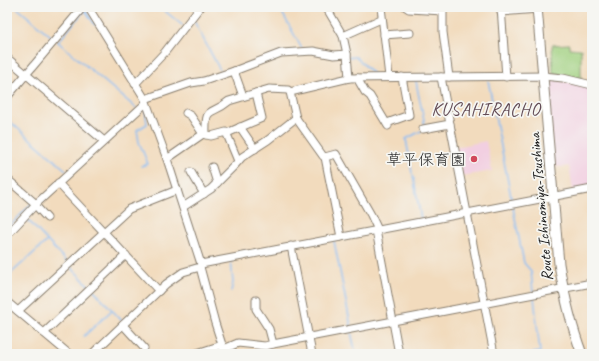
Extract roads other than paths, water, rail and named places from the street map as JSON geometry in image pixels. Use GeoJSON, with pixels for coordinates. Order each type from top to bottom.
{"type":"FeatureCollection","features":[{"type":"Feature","properties":{"kind":"main road","name":"Route Ichinomiya-Tsushima"},"geometry":{"type":"LineString","coordinates":[[538,8],[559,264],[563,289],[575,337],[582,354]]}},
{"type":"Feature","properties":{"kind":"street"},"geometry":{"type":"LineString","coordinates":[[7,96],[83,7]]}},
{"type":"Feature","properties":{"kind":"street"},"geometry":{"type":"LineString","coordinates":[[88,7],[145,101],[183,207],[215,323],[224,349]]}},
{"type":"Feature","properties":{"kind":"street"},"geometry":{"type":"LineString","coordinates":[[135,84],[165,52],[200,7]]}},
{"type":"Feature","properties":{"kind":"street"},"geometry":{"type":"LineString","coordinates":[[381,7],[381,19],[389,77]]}},
{"type":"Feature","properties":{"kind":"street"},"geometry":{"type":"LineString","coordinates":[[406,7],[409,9],[443,9],[443,32],[449,77]]}},
{"type":"Feature","properties":{"kind":"street"},"geometry":{"type":"LineString","coordinates":[[328,8],[343,36],[347,54],[349,78]]}},
{"type":"Feature","properties":{"kind":"street"},"geometry":{"type":"LineString","coordinates":[[506,76],[501,10],[538,8]]}},
{"type":"Feature","properties":{"kind":"street"},"geometry":{"type":"LineString","coordinates":[[343,36],[381,19]]}},
{"type":"Feature","properties":{"kind":"street"},"geometry":{"type":"LineString","coordinates":[[384,35],[410,33]]}},
{"type":"Feature","properties":{"kind":"street"},"geometry":{"type":"LineString","coordinates":[[7,235],[36,204],[104,142],[145,101],[191,83],[204,81],[282,53],[313,51],[334,55],[347,54]]}},
{"type":"Feature","properties":{"kind":"street"},"geometry":{"type":"LineString","coordinates":[[7,58],[104,142]]}},
{"type":"Feature","properties":{"kind":"street"},"geometry":{"type":"LineString","coordinates":[[234,71],[243,96]]}},
{"type":"Feature","properties":{"kind":"street"},"geometry":{"type":"LineString","coordinates":[[205,135],[207,115],[229,101],[269,89],[288,90],[290,92],[349,78],[543,76],[563,78],[592,85]]}},
{"type":"Feature","properties":{"kind":"street"},"geometry":{"type":"LineString","coordinates":[[357,78],[388,125],[409,114],[402,77]]}},
{"type":"Feature","properties":{"kind":"street"},"geometry":{"type":"LineString","coordinates":[[441,77],[494,354]]}},
{"type":"Feature","properties":{"kind":"street"},"geometry":{"type":"LineString","coordinates":[[290,92],[296,118],[325,158],[341,237]]}},
{"type":"Feature","properties":{"kind":"street"},"geometry":{"type":"LineString","coordinates":[[167,159],[205,135],[211,136],[227,133],[262,118],[256,93]]}},
{"type":"Feature","properties":{"kind":"street"},"geometry":{"type":"LineString","coordinates":[[186,113],[191,116],[205,135]]}},
{"type":"Feature","properties":{"kind":"street"},"geometry":{"type":"LineString","coordinates":[[183,207],[204,194],[238,161],[255,150],[296,118]]}},
{"type":"Feature","properties":{"kind":"street"},"geometry":{"type":"LineString","coordinates":[[422,129],[450,124]]}},
{"type":"Feature","properties":{"kind":"street"},"geometry":{"type":"LineString","coordinates":[[240,127],[255,150]]}},
{"type":"Feature","properties":{"kind":"street"},"geometry":{"type":"LineString","coordinates":[[227,133],[238,161]]}},
{"type":"Feature","properties":{"kind":"street"},"geometry":{"type":"LineString","coordinates":[[325,158],[336,154],[371,215],[377,230],[399,354]]}},
{"type":"Feature","properties":{"kind":"street"},"geometry":{"type":"LineString","coordinates":[[212,167],[217,183]]}},
{"type":"Feature","properties":{"kind":"street"},"geometry":{"type":"LineString","coordinates":[[191,172],[204,194]]}},
{"type":"Feature","properties":{"kind":"street"},"geometry":{"type":"LineString","coordinates":[[7,179],[36,204],[47,218]]}},
{"type":"Feature","properties":{"kind":"street"},"geometry":{"type":"LineString","coordinates":[[58,183],[159,291]]}},
{"type":"Feature","properties":{"kind":"street"},"geometry":{"type":"LineString","coordinates":[[18,311],[129,209],[177,190]]}},
{"type":"Feature","properties":{"kind":"street"},"geometry":{"type":"LineString","coordinates":[[92,354],[166,284],[183,272],[200,265],[291,246],[553,196],[592,190]]}},
{"type":"Feature","properties":{"kind":"street"},"geometry":{"type":"LineString","coordinates":[[291,246],[312,354]]}},
{"type":"Feature","properties":{"kind":"street"},"geometry":{"type":"LineString","coordinates":[[44,333],[126,256]]}},
{"type":"Feature","properties":{"kind":"street"},"geometry":{"type":"LineString","coordinates":[[194,354],[224,349],[238,343],[265,346],[592,283]]}},
{"type":"Feature","properties":{"kind":"street"},"geometry":{"type":"LineString","coordinates":[[256,300],[256,309],[269,329],[273,344]]}},
{"type":"Feature","properties":{"kind":"street"},"geometry":{"type":"LineString","coordinates":[[7,302],[70,354]]}},
{"type":"Feature","properties":{"kind":"street"},"geometry":{"type":"LineString","coordinates":[[123,325],[144,348]]}},
{"type":"Feature","properties":{"kind":"waterway"},"geometry":{"type":"LineString","coordinates":[[16,7],[52,37]]}},
{"type":"Feature","properties":{"kind":"waterway"},"geometry":{"type":"LineString","coordinates":[[160,7],[182,25]]}},
{"type":"Feature","properties":{"kind":"waterway"},"geometry":{"type":"LineString","coordinates":[[279,7],[302,49]]}},
{"type":"Feature","properties":{"kind":"waterway"},"geometry":{"type":"LineString","coordinates":[[58,42],[85,10],[95,25]]}},
{"type":"Feature","properties":{"kind":"waterway"},"geometry":{"type":"LineString","coordinates":[[194,21],[221,72]]}},
{"type":"Feature","properties":{"kind":"waterway"},"geometry":{"type":"LineString","coordinates":[[58,42],[136,108]]}},
{"type":"Feature","properties":{"kind":"waterway"},"geometry":{"type":"LineString","coordinates":[[349,57],[356,57],[373,74]]}},
{"type":"Feature","properties":{"kind":"waterway"},"geometry":{"type":"LineString","coordinates":[[416,80],[425,127]]}},
{"type":"Feature","properties":{"kind":"waterway"},"geometry":{"type":"LineString","coordinates":[[488,80],[512,202]]}},
{"type":"Feature","properties":{"kind":"waterway"},"geometry":{"type":"LineString","coordinates":[[141,166],[148,164],[139,142],[137,130],[147,124],[145,108]]}},
{"type":"Feature","properties":{"kind":"waterway"},"geometry":{"type":"LineString","coordinates":[[7,119],[67,171]]}},
{"type":"Feature","properties":{"kind":"waterway"},"geometry":{"type":"LineString","coordinates":[[412,173],[406,139],[421,131]]}},
{"type":"Feature","properties":{"kind":"waterway"},"geometry":{"type":"LineString","coordinates":[[413,175],[421,219]]}},
{"type":"Feature","properties":{"kind":"waterway"},"geometry":{"type":"LineString","coordinates":[[7,229],[32,203]]}},
{"type":"Feature","properties":{"kind":"waterway"},"geometry":{"type":"LineString","coordinates":[[513,208],[524,263],[531,271],[533,292]]}},
{"type":"Feature","properties":{"kind":"waterway"},"geometry":{"type":"LineString","coordinates":[[26,218],[67,262]]}},
{"type":"Feature","properties":{"kind":"waterway"},"geometry":{"type":"LineString","coordinates":[[7,277],[47,241]]}},
{"type":"Feature","properties":{"kind":"waterway"},"geometry":{"type":"LineString","coordinates":[[334,241],[351,327]]}},
{"type":"Feature","properties":{"kind":"waterway"},"geometry":{"type":"LineString","coordinates":[[231,260],[233,283],[231,291]]}},
{"type":"Feature","properties":{"kind":"waterway"},"geometry":{"type":"LineString","coordinates":[[70,266],[89,286]]}},
{"type":"Feature","properties":{"kind":"waterway"},"geometry":{"type":"LineString","coordinates":[[93,289],[122,321]]}},
{"type":"Feature","properties":{"kind":"waterway"},"geometry":{"type":"LineString","coordinates":[[528,354],[540,352],[534,297]]}},
{"type":"Feature","properties":{"kind":"waterway"},"geometry":{"type":"LineString","coordinates":[[84,336],[112,310]]}},
{"type":"Feature","properties":{"kind":"waterway"},"geometry":{"type":"LineString","coordinates":[[351,332],[356,354]]}},
{"type":"Feature","properties":{"kind":"waterway"},"geometry":{"type":"LineString","coordinates":[[146,348],[152,354]]}},
{"type":"Feature","properties":{"kind":"waterway"},"geometry":{"type":"LineString","coordinates":[[269,348],[270,354]]}},
{"type":"Feature","properties":{"kind":"waterway"},"geometry":{"type":"LineString","coordinates":[[585,349],[592,348]]}},
{"type":"Feature","properties":{"kind":"waterway"},"geometry":{"type":"LineString","coordinates":[[560,354],[575,351]]}},
{"type":"Feature","properties":{"kind":"place","name":"草平保育園"},"geometry":{"type":"Point","coordinates":[474,159]}},
{"type":"Feature","properties":{"kind":"district","name":"KUSAHIRACHO"},"geometry":{"type":"Point","coordinates":[486,109]}}]}
